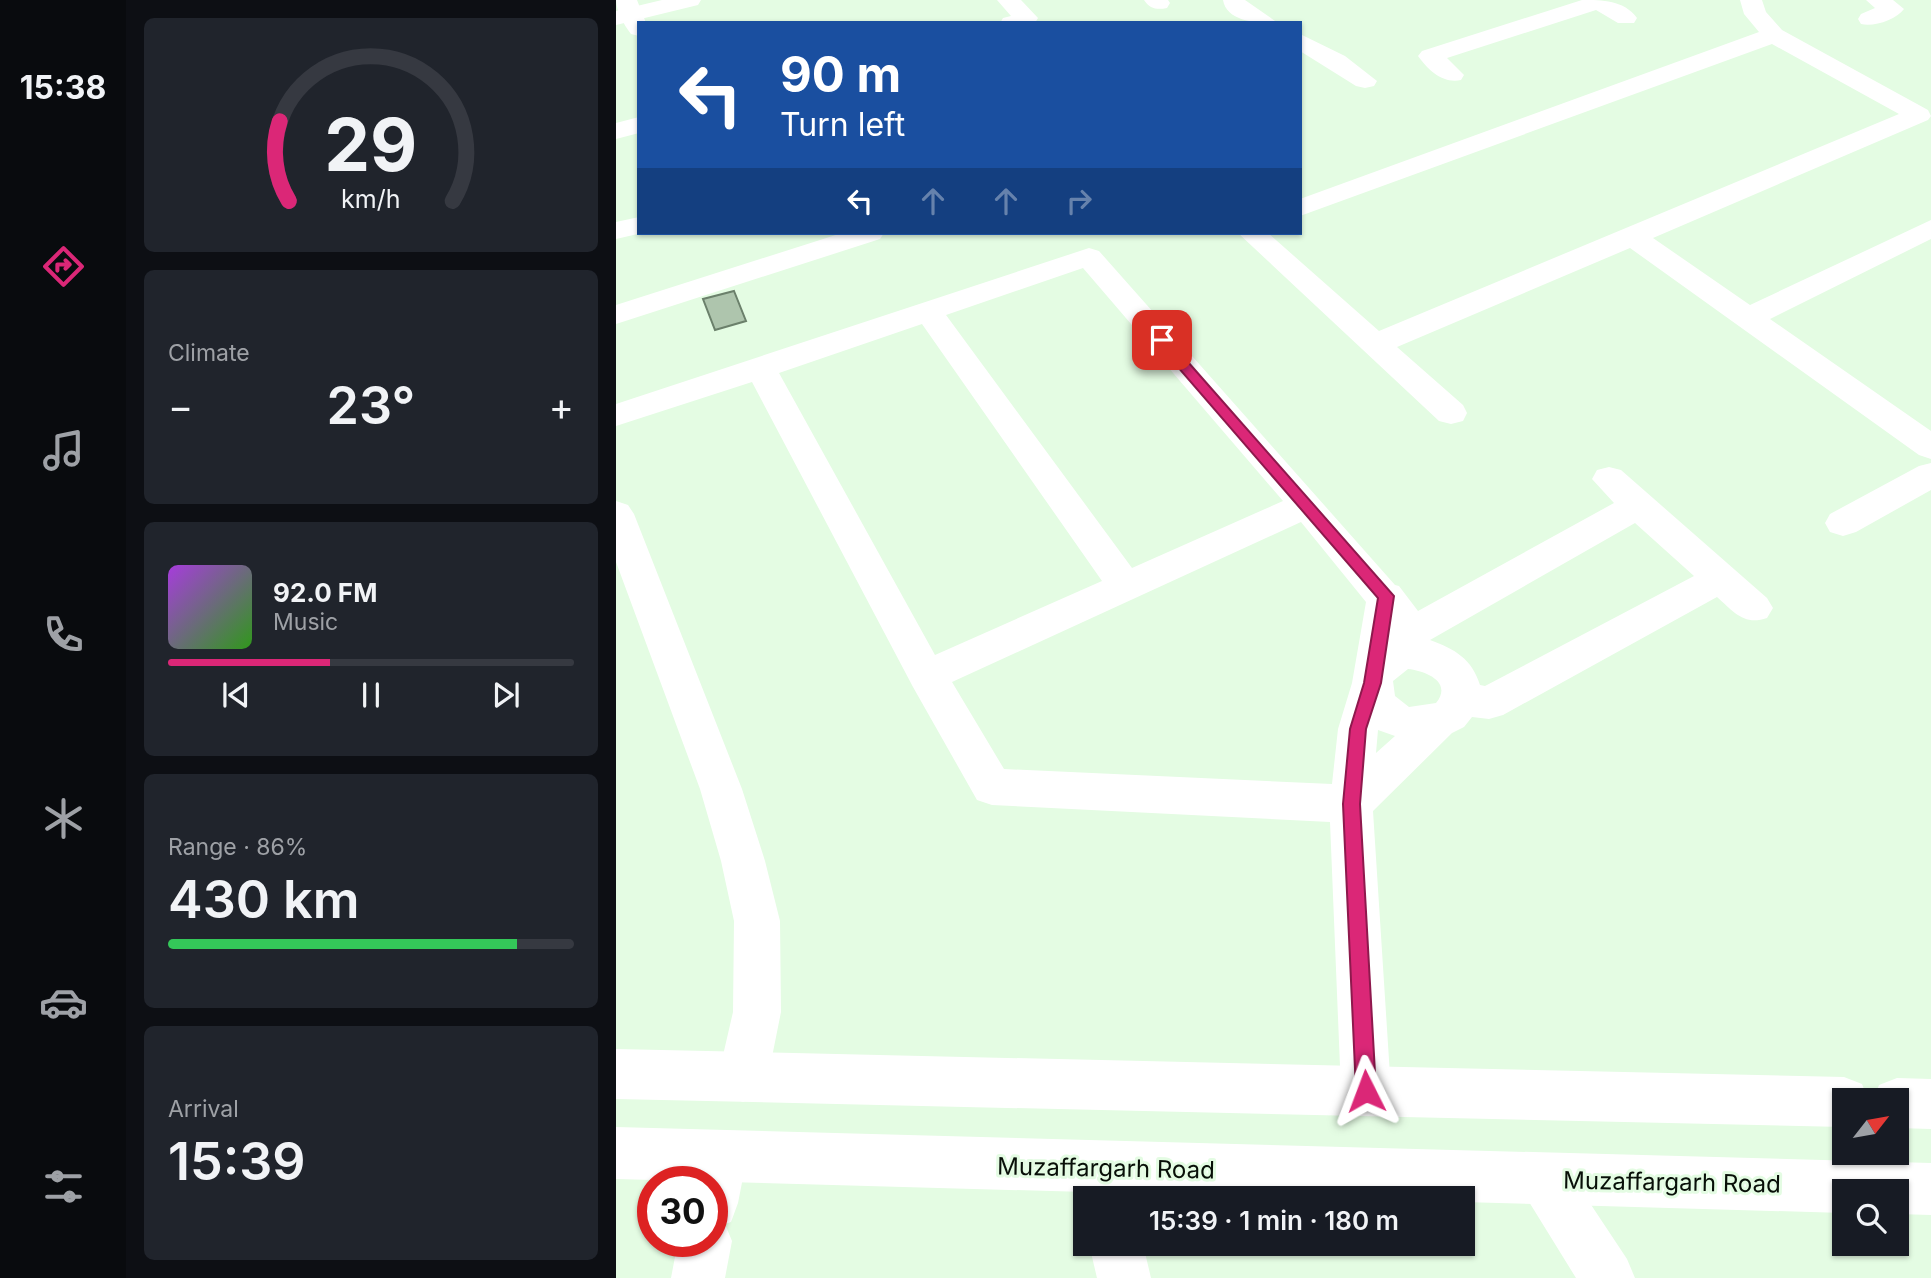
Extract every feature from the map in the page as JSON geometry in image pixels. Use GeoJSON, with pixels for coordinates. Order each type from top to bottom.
{"type":"FeatureCollection","features":[{"type":"Feature","properties":{"kind":"street"},"geometry":{"type":"LineString","coordinates":[[627,10],[690,0]]}},
{"type":"Feature","properties":{"kind":"street"},"geometry":{"type":"LineString","coordinates":[[1008,0],[1023,21]]}},
{"type":"Feature","properties":{"kind":"street"},"geometry":{"type":"LineString","coordinates":[[1234,0],[1234,5],[1263,21]]}},
{"type":"Feature","properties":{"kind":"street"},"geometry":{"type":"LineString","coordinates":[[1751,0],[1755,14],[1774,34],[1925,118]]}},
{"type":"Feature","properties":{"kind":"street"},"geometry":{"type":"LineString","coordinates":[[1452,75],[1430,56],[1596,1],[1626,18]]}},
{"type":"Feature","properties":{"kind":"street"},"geometry":{"type":"LineString","coordinates":[[1302,207],[1774,34]]}},
{"type":"Feature","properties":{"kind":"street"},"geometry":{"type":"LineString","coordinates":[[1302,42],[1338,61],[1365,81]]}},
{"type":"Feature","properties":{"kind":"street"},"geometry":{"type":"LineString","coordinates":[[1377,344],[1631,235],[1925,118]]}},
{"type":"Feature","properties":{"kind":"street"},"geometry":{"type":"LineString","coordinates":[[616,131],[637,126]]}},
{"type":"Feature","properties":{"kind":"street"},"geometry":{"type":"LineString","coordinates":[[616,231],[637,226]]}},
{"type":"Feature","properties":{"kind":"street"},"geometry":{"type":"LineString","coordinates":[[1747,318],[1931,228]]}},
{"type":"Feature","properties":{"kind":"street"},"geometry":{"type":"LineString","coordinates":[[616,314],[864,235]]}},
{"type":"Feature","properties":{"kind":"street"},"geometry":{"type":"LineString","coordinates":[[1254,235],[1451,413]]}},
{"type":"Feature","properties":{"kind":"street"},"geometry":{"type":"LineString","coordinates":[[1631,235],[1931,447]]}},
{"type":"Feature","properties":{"kind":"street"},"geometry":{"type":"LineString","coordinates":[[616,415],[1089,257],[1386,596],[1423,644],[1455,671],[1461,682],[1449,710],[1351,804],[992,786],[927,676],[761,368]]}},
{"type":"Feature","properties":{"kind":"street"},"geometry":{"type":"LineString","coordinates":[[927,310],[1125,586]]}},
{"type":"Feature","properties":{"kind":"street"},"geometry":{"type":"LineString","coordinates":[[1843,523],[1931,475]]}},
{"type":"Feature","properties":{"kind":"street"},"geometry":{"type":"LineString","coordinates":[[1609,479],[1754,608]]}},
{"type":"Feature","properties":{"kind":"street"},"geometry":{"type":"LineString","coordinates":[[927,676],[1307,505]]}},
{"type":"Feature","properties":{"kind":"street"},"geometry":{"type":"LineString","coordinates":[[1638,505],[1423,644],[1383,663],[1372,683],[1380,706],[1404,723],[1449,710],[1489,703],[1721,578]]}},
{"type":"Feature","properties":{"kind":"street"},"geometry":{"type":"LineString","coordinates":[[616,514],[721,789],[743,861],[757,920],[757,1012],[743,1076]]}},
{"type":"Feature","properties":{"kind":"street"},"geometry":{"type":"LineString","coordinates":[[1366,1091],[1351,804],[1358,729],[1372,683],[1386,596]]}},
{"type":"Feature","properties":{"kind":"street"},"geometry":{"type":"LineString","coordinates":[[616,1074],[1832,1102]]}},
{"type":"Feature","properties":{"kind":"street"},"geometry":{"type":"LineString","coordinates":[[1909,1103],[1931,1104]]}},
{"type":"Feature","properties":{"kind":"street","name":"Muzaffargarh Road"},"geometry":{"type":"LineString","coordinates":[[616,1153],[665,1166]]}},
{"type":"Feature","properties":{"kind":"street"},"geometry":{"type":"LineString","coordinates":[[1544,1179],[1608,1278]]}},
{"type":"Feature","properties":{"kind":"street","name":"Muzaffargarh Road"},"geometry":{"type":"LineString","coordinates":[[728,1180],[1102,1183],[1544,1179],[1931,1189]]}},
{"type":"Feature","properties":{"kind":"street"},"geometry":{"type":"LineString","coordinates":[[1119,1256],[1124,1278]]}},
{"type":"Feature","properties":{"kind":"street"},"geometry":{"type":"LineString","coordinates":[[698,1278],[702,1257]]}},
{"type":"Feature","properties":{"kind":"building"},"geometry":{"type":"Polygon","coordinates":[[[734,291],[746,321],[715,330],[703,299],[734,291]]]}},
{"type":"Feature","properties":{"kind":"route"},"geometry":{"type":"LineString","coordinates":[[1162,340],[1386,596],[1372,683],[1358,729],[1351,804],[1366,1091]]}}]}
